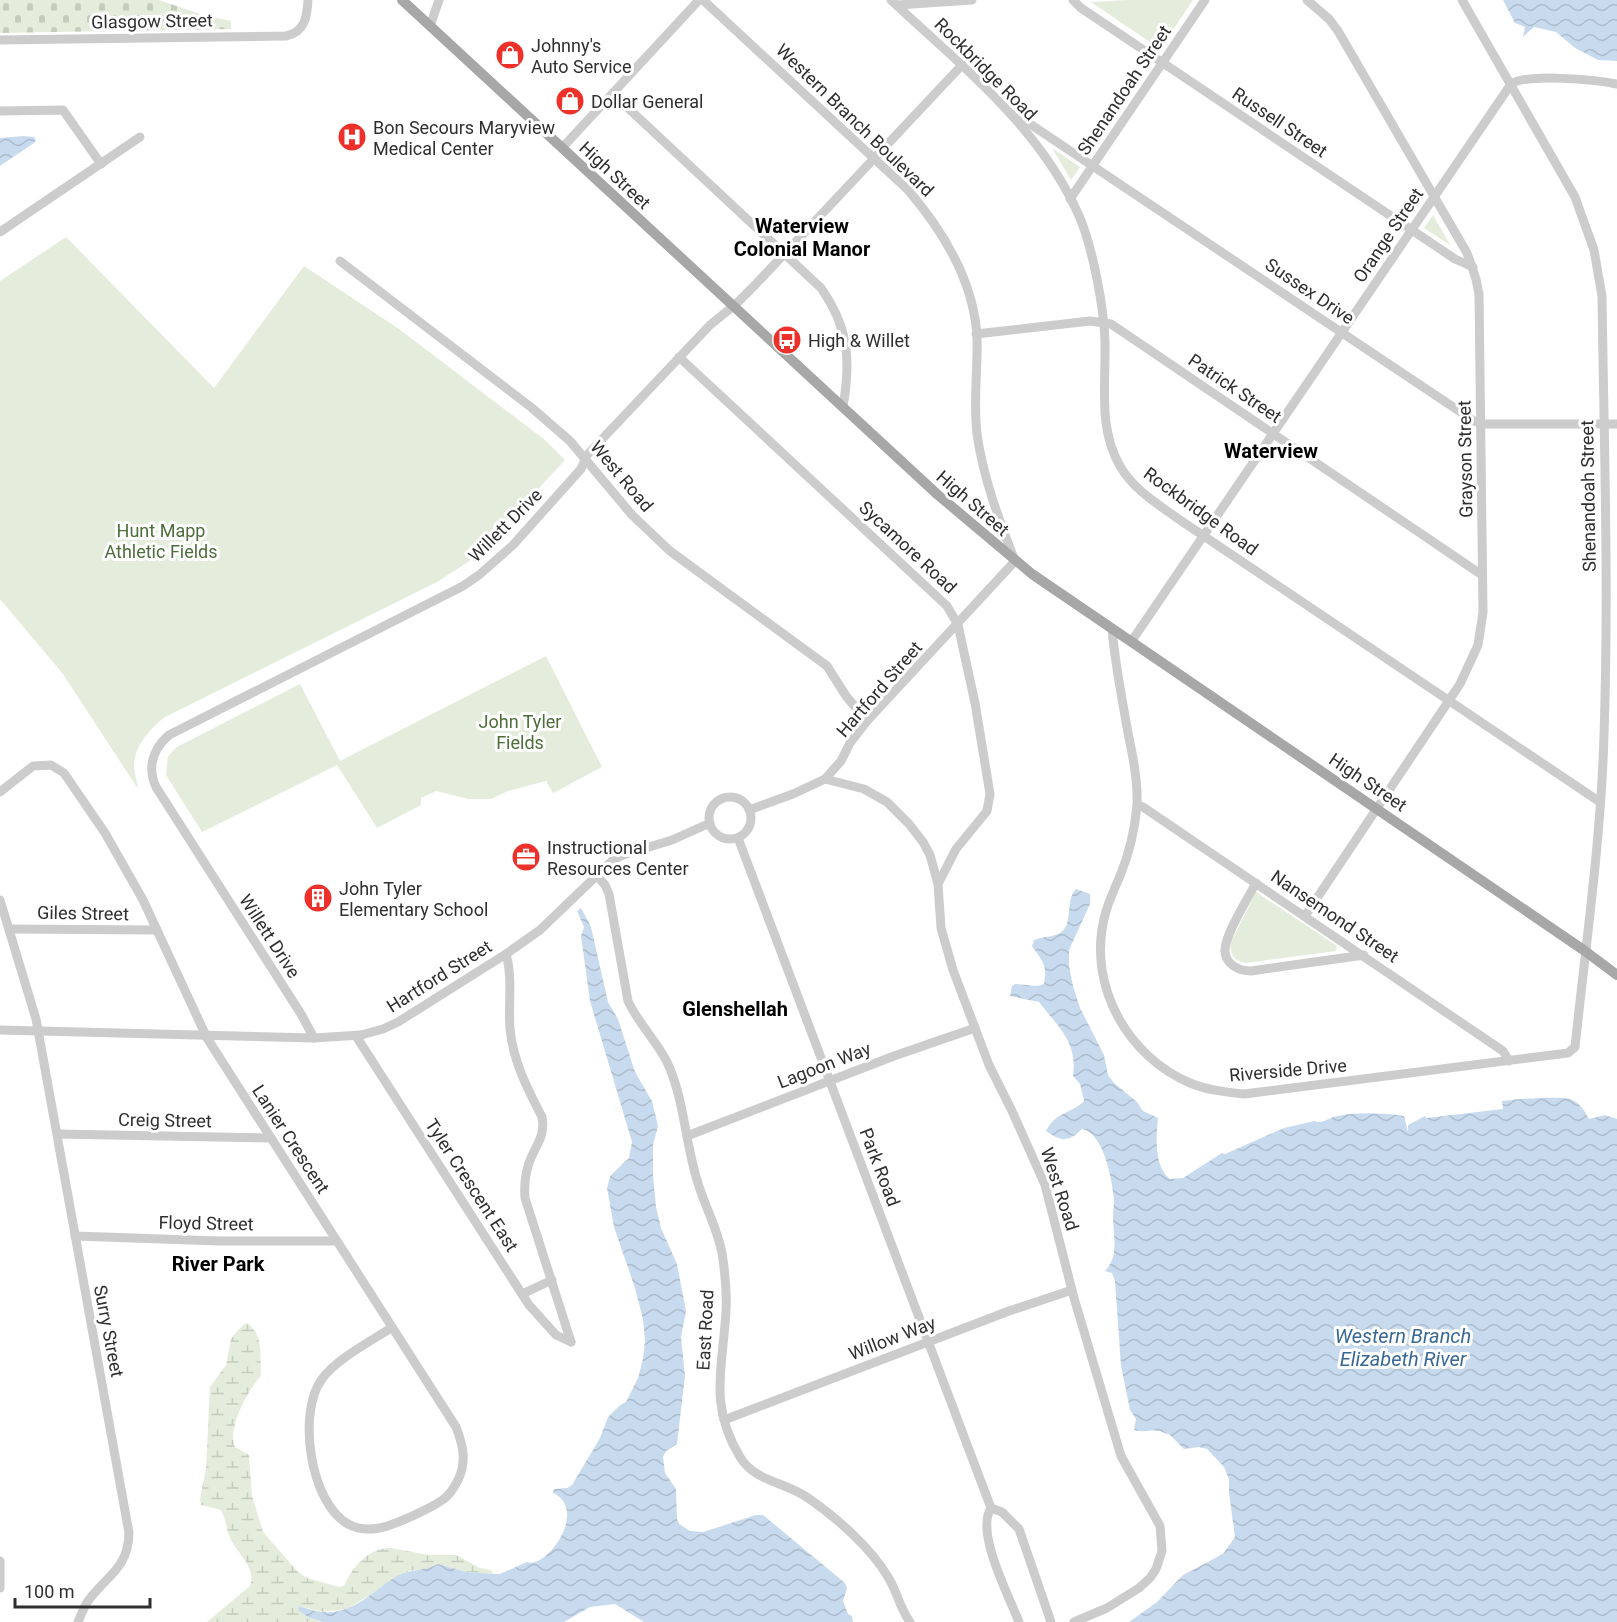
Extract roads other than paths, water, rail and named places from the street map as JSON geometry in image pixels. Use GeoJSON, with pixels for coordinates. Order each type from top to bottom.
{"type":"FeatureCollection","features":[{"type":"Feature","properties":{"kind":"main road","name":"High Street"},"geometry":{"type":"LineString","coordinates":[[402,0],[938,495],[1015,561],[1585,951]]}},
{"type":"Feature","properties":{"kind":"main road"},"geometry":{"type":"LineString","coordinates":[[1585,951],[1605,958],[1617,967]]}},
{"type":"Feature","properties":{"kind":"main road"},"geometry":{"type":"LineString","coordinates":[[1585,951],[1617,975]]}},
{"type":"Feature","properties":{"kind":"street","name":"Glasgow Street"},"geometry":{"type":"LineString","coordinates":[[0,40],[286,36],[293,34],[301,27],[307,17],[308,0]]}},
{"type":"Feature","properties":{"kind":"street"},"geometry":{"type":"LineString","coordinates":[[430,26],[439,0]]}},
{"type":"Feature","properties":{"kind":"street"},"geometry":{"type":"LineString","coordinates":[[562,148],[701,0]]}},
{"type":"Feature","properties":{"kind":"street","name":"Western Branch Boulevard"},"geometry":{"type":"LineString","coordinates":[[701,0],[909,190],[940,231],[964,280],[974,318],[976,411],[980,452],[1015,561]]}},
{"type":"Feature","properties":{"kind":"street"},"geometry":{"type":"LineString","coordinates":[[894,3],[972,0]]}},
{"type":"Feature","properties":{"kind":"street","name":"Russell Street"},"geometry":{"type":"LineString","coordinates":[[1073,0],[1081,8],[1411,230],[1455,259],[1473,267]]}},
{"type":"Feature","properties":{"kind":"street","name":"Shenandoah Street"},"geometry":{"type":"LineString","coordinates":[[1070,199],[1205,0]]}},
{"type":"Feature","properties":{"kind":"street","name":"Grayson Street"},"geometry":{"type":"LineString","coordinates":[[1305,916],[1460,684],[1478,645],[1483,612],[1479,294],[1473,267],[1338,31],[1329,19],[1307,0]]}},
{"type":"Feature","properties":{"kind":"street","name":"Shenandoah Street"},"geometry":{"type":"LineString","coordinates":[[1462,0],[1575,196],[1594,250],[1602,296],[1606,598],[1604,738],[1600,802],[1577,1025]]}},
{"type":"Feature","properties":{"kind":"street","name":"Rockbridge Road"},"geometry":{"type":"LineString","coordinates":[[894,3],[1008,109],[1050,165],[1070,199],[1089,245],[1103,322],[1106,420],[1112,451],[1120,467],[1142,492],[1600,802]]}},
{"type":"Feature","properties":{"kind":"street","name":"Willett Drive"},"geometry":{"type":"LineString","coordinates":[[314,1038],[156,787],[152,772],[158,747],[169,735],[463,586],[496,561],[581,470],[586,458],[679,357],[719,316],[733,306],[962,65]]}},
{"type":"Feature","properties":{"kind":"street"},"geometry":{"type":"LineString","coordinates":[[1511,84],[1521,79],[1585,79],[1617,84]]}},
{"type":"Feature","properties":{"kind":"street","name":"Orange Street"},"geometry":{"type":"LineString","coordinates":[[1131,642],[1511,84]]}},
{"type":"Feature","properties":{"kind":"street"},"geometry":{"type":"LineString","coordinates":[[613,94],[821,288],[838,316],[845,340],[848,365],[843,407]]}},
{"type":"Feature","properties":{"kind":"street","name":"Sussex Drive"},"geometry":{"type":"LineString","coordinates":[[1008,109],[1481,424]]}},
{"type":"Feature","properties":{"kind":"street"},"geometry":{"type":"LineString","coordinates":[[0,111],[63,110],[100,164]]}},
{"type":"Feature","properties":{"kind":"street"},"geometry":{"type":"LineString","coordinates":[[0,232],[140,137]]}},
{"type":"Feature","properties":{"kind":"street","name":"West Road"},"geometry":{"type":"LineString","coordinates":[[340,261],[530,406],[570,441],[632,515],[670,551],[827,666],[850,702],[867,721]]}},
{"type":"Feature","properties":{"kind":"street"},"geometry":{"type":"LineString","coordinates":[[976,334],[1090,321],[1103,322]]}},
{"type":"Feature","properties":{"kind":"street","name":"Patrick Street"},"geometry":{"type":"LineString","coordinates":[[1103,322],[1111,324],[1482,575]]}},
{"type":"Feature","properties":{"kind":"street","name":"Sycamore Road"},"geometry":{"type":"LineString","coordinates":[[679,357],[947,606],[958,625],[975,703],[990,794],[987,811],[956,849],[938,884]]}},
{"type":"Feature","properties":{"kind":"street"},"geometry":{"type":"LineString","coordinates":[[1481,424],[1617,424]]}},
{"type":"Feature","properties":{"kind":"street","name":"Hartford Street"},"geometry":{"type":"LineString","coordinates":[[749,810],[793,794],[825,779],[841,761],[850,743],[867,721],[1015,561]]}},
{"type":"Feature","properties":{"kind":"street","name":"Riverside Drive"},"geometry":{"type":"LineString","coordinates":[[1112,629],[1134,768],[1137,805],[1129,849],[1104,920],[1101,960],[1107,990],[1117,1016],[1132,1039],[1158,1064],[1198,1085],[1223,1092],[1244,1094],[1568,1053],[1575,1047],[1577,1025]]}},
{"type":"Feature","properties":{"kind":"street","name":"Lanier Crescent"},"geometry":{"type":"LineString","coordinates":[[0,792],[33,766],[51,765],[64,773],[125,866],[158,930],[205,1035],[456,1427],[461,1440],[464,1461],[458,1481],[444,1498],[390,1526],[368,1529],[347,1523],[334,1511],[326,1498],[315,1474],[310,1445],[310,1403],[316,1388],[331,1369],[391,1328]]}},
{"type":"Feature","properties":{"kind":"street","name":"West Road"},"geometry":{"type":"LineString","coordinates":[[825,779],[864,789],[877,795],[897,810],[923,842],[930,855],[938,884],[945,944],[989,1065],[1045,1185],[1072,1290],[1121,1456],[1157,1519],[1162,1541],[1160,1560],[1144,1584],[1107,1608],[1074,1622]]}},
{"type":"Feature","properties":{"kind":"street"},"geometry":{"type":"LineString","coordinates":[[735,798],[746,805],[749,810],[748,829],[738,837],[726,839],[712,829],[709,817],[713,806],[723,799],[735,798]]}},
{"type":"Feature","properties":{"kind":"street","name":"Nansemond Street"},"geometry":{"type":"LineString","coordinates":[[1137,805],[1503,1051],[1509,1061]]}},
{"type":"Feature","properties":{"kind":"street","name":"Hartford Street"},"geometry":{"type":"LineString","coordinates":[[0,1030],[314,1038],[356,1036],[377,1031],[398,1022],[540,930],[613,860],[672,840],[710,823]]}},
{"type":"Feature","properties":{"kind":"street","name":"Park Road"},"geometry":{"type":"LineString","coordinates":[[738,837],[991,1508],[987,1514],[987,1540],[1019,1622]]}},
{"type":"Feature","properties":{"kind":"street","name":"East Road"},"geometry":{"type":"LineString","coordinates":[[596,874],[609,894],[627,1001],[666,1059],[678,1094],[697,1183],[718,1236],[722,1253],[726,1309],[719,1389],[724,1420],[740,1457],[750,1469],[766,1479],[807,1497],[869,1552],[890,1579],[910,1622]]}},
{"type":"Feature","properties":{"kind":"street"},"geometry":{"type":"LineString","coordinates":[[1256,883],[1225,946],[1227,958],[1238,969],[1251,970],[1364,956]]}},
{"type":"Feature","properties":{"kind":"street"},"geometry":{"type":"LineString","coordinates":[[0,900],[38,1031]]}},
{"type":"Feature","properties":{"kind":"street","name":"Giles Street"},"geometry":{"type":"LineString","coordinates":[[9,929],[158,930]]}},
{"type":"Feature","properties":{"kind":"street"},"geometry":{"type":"LineString","coordinates":[[506,954],[510,974],[509,1006],[513,1048],[544,1125],[542,1140],[529,1163],[525,1198],[552,1280],[522,1294]]}},
{"type":"Feature","properties":{"kind":"street","name":"Lagoon Way"},"geometry":{"type":"LineString","coordinates":[[687,1136],[975,1028]]}},
{"type":"Feature","properties":{"kind":"street","name":"Surry Street"},"geometry":{"type":"LineString","coordinates":[[38,1031],[129,1533],[126,1554],[121,1566],[89,1600],[78,1622]]}},
{"type":"Feature","properties":{"kind":"street","name":"Tyler Crescent East"},"geometry":{"type":"LineString","coordinates":[[356,1036],[522,1294],[537,1315],[556,1335],[571,1342],[552,1280]]}},
{"type":"Feature","properties":{"kind":"street","name":"Creig Street"},"geometry":{"type":"LineString","coordinates":[[58,1134],[271,1138]]}},
{"type":"Feature","properties":{"kind":"street","name":"Floyd Street"},"geometry":{"type":"LineString","coordinates":[[75,1236],[219,1241],[336,1241]]}},
{"type":"Feature","properties":{"kind":"street","name":"Willow Way"},"geometry":{"type":"LineString","coordinates":[[724,1420],[928,1341],[1072,1290]]}},
{"type":"Feature","properties":{"kind":"street"},"geometry":{"type":"LineString","coordinates":[[991,1508],[1002,1512],[1019,1529],[1051,1622]]}},
{"type":"Feature","properties":{"kind":"street"},"geometry":{"type":"LineString","coordinates":[[0,1561],[0,1588]]}},
{"type":"Feature","properties":{"kind":"water"},"geometry":{"type":"Polygon","coordinates":[[[1503,0],[1617,0],[1617,61],[1598,60],[1575,48],[1556,32],[1534,27],[1523,37],[1525,27],[1515,23],[1503,0]]]}},
{"type":"Feature","properties":{"kind":"water"},"geometry":{"type":"Polygon","coordinates":[[[34,137],[36,140],[0,166],[0,138],[34,137]]]}},
{"type":"Feature","properties":{"kind":"water","name":"Western Branch Elizabeth River"},"geometry":{"type":"Polygon","coordinates":[[[1076,889],[1090,894],[1090,904],[1069,950],[1069,966],[1080,1008],[1104,1055],[1108,1075],[1137,1102],[1143,1111],[1158,1118],[1159,1159],[1161,1167],[1170,1179],[1183,1178],[1222,1153],[1225,1154],[1284,1128],[1337,1116],[1371,1113],[1404,1116],[1408,1132],[1408,1125],[1425,1116],[1426,1118],[1503,1109],[1502,1101],[1507,1100],[1558,1098],[1576,1102],[1589,1119],[1605,1115],[1617,1119],[1617,1622],[1129,1622],[1157,1602],[1183,1575],[1223,1554],[1235,1537],[1229,1479],[1224,1467],[1207,1449],[1199,1447],[1184,1449],[1169,1434],[1134,1430],[1136,1419],[1130,1410],[1121,1366],[1115,1281],[1112,1273],[1105,1271],[1112,1259],[1114,1247],[1114,1199],[1109,1170],[1101,1148],[1090,1132],[1082,1129],[1069,1138],[1061,1139],[1046,1131],[1059,1116],[1084,1101],[1080,1084],[1073,1076],[1072,1054],[1065,1036],[1039,1002],[1010,996],[1012,986],[1015,984],[1037,986],[1044,984],[1045,967],[1032,946],[1034,940],[1063,931],[1068,920],[1072,894],[1076,889]]]}},
{"type":"Feature","properties":{"kind":"water"},"geometry":{"type":"Polygon","coordinates":[[[581,908],[591,927],[608,1002],[618,1019],[635,1072],[652,1101],[658,1126],[653,1145],[656,1207],[661,1228],[677,1264],[686,1311],[681,1337],[685,1376],[677,1444],[666,1451],[663,1457],[665,1473],[676,1489],[677,1519],[679,1524],[690,1531],[703,1532],[756,1515],[763,1515],[845,1583],[847,1588],[843,1601],[853,1622],[644,1622],[615,1604],[590,1607],[564,1622],[323,1622],[308,1617],[298,1610],[299,1606],[322,1612],[344,1610],[362,1601],[397,1576],[438,1564],[467,1572],[500,1574],[545,1557],[554,1548],[566,1524],[567,1512],[563,1501],[553,1493],[554,1489],[567,1488],[572,1485],[600,1438],[608,1417],[626,1402],[638,1378],[645,1341],[643,1319],[614,1227],[607,1188],[610,1176],[629,1158],[632,1142],[590,1001],[581,936],[584,927],[577,911],[581,908]]]}},
{"type":"Feature","properties":{"kind":"place","name":"Johnny's Auto Service"},"geometry":{"type":"Point","coordinates":[510,55]}},
{"type":"Feature","properties":{"kind":"place","name":"Dollar General"},"geometry":{"type":"Point","coordinates":[570,101]}},
{"type":"Feature","properties":{"kind":"place","name":"Bon Secours Maryview Medical Center"},"geometry":{"type":"Point","coordinates":[352,137]}},
{"type":"Feature","properties":{"kind":"place","name":"High & Willet"},"geometry":{"type":"Point","coordinates":[787,340]}},
{"type":"Feature","properties":{"kind":"place","name":"Instructional Resources Center"},"geometry":{"type":"Point","coordinates":[526,857]}},
{"type":"Feature","properties":{"kind":"place","name":"John Tyler Elementary School"},"geometry":{"type":"Point","coordinates":[318,898]}},
{"type":"Feature","properties":{"kind":"district","name":"Waterview Colonial Manor"},"geometry":{"type":"Point","coordinates":[802,238]}},
{"type":"Feature","properties":{"kind":"district","name":"Waterview"},"geometry":{"type":"Point","coordinates":[1271,451]}},
{"type":"Feature","properties":{"kind":"district","name":"Glenshellah"},"geometry":{"type":"Point","coordinates":[735,1009]}},
{"type":"Feature","properties":{"kind":"district","name":"River Park"},"geometry":{"type":"Point","coordinates":[218,1264]}},
{"type":"Feature","properties":{"kind":"park label","name":"Hunt Mapp Athletic Fields"},"geometry":{"type":"Point","coordinates":[161,540]}},
{"type":"Feature","properties":{"kind":"park label","name":"John Tyler Fields"},"geometry":{"type":"Point","coordinates":[520,731]}}]}
